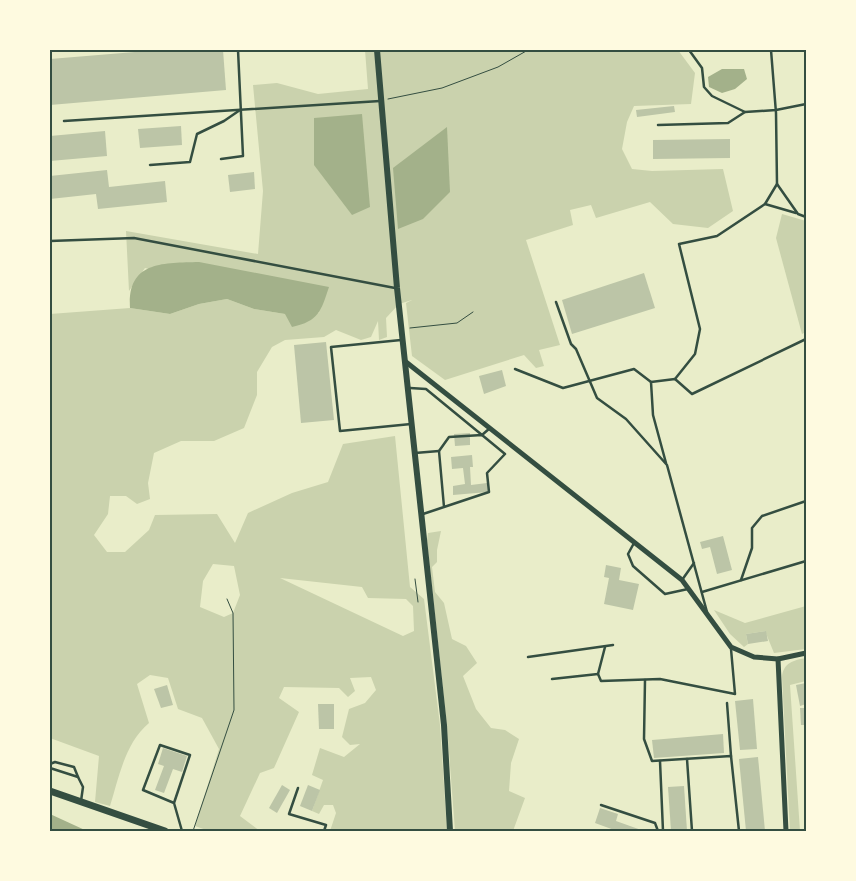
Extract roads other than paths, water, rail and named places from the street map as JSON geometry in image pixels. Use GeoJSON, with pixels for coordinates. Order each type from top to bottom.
{"type":"FeatureCollection","features":[{"type":"Feature","properties":{"kind":"main road"},"geometry":{"type":"LineString","coordinates":[[50,791],[165,831]]}},
{"type":"Feature","properties":{"kind":"street"},"geometry":{"type":"LineString","coordinates":[[378,50],[380,101],[397,288],[444,724],[450,831]]}},
{"type":"Feature","properties":{"kind":"street"},"geometry":{"type":"LineString","coordinates":[[406,362],[682,580],[731,647],[754,657],[778,659],[806,653]]}},
{"type":"Feature","properties":{"kind":"street"},"geometry":{"type":"LineString","coordinates":[[778,659],[786,831]]}},
{"type":"Feature","properties":{"kind":"lane"},"geometry":{"type":"LineString","coordinates":[[221,159],[243,156],[238,50]]}},
{"type":"Feature","properties":{"kind":"lane"},"geometry":{"type":"LineString","coordinates":[[689,50],[702,68],[704,87],[712,96],[745,112]]}},
{"type":"Feature","properties":{"kind":"lane"},"geometry":{"type":"LineString","coordinates":[[515,369],[563,388],[634,369],[651,382],[675,379],[695,354],[700,329],[679,244],[717,236],[765,204],[777,184],[776,110],[771,50]]}},
{"type":"Feature","properties":{"kind":"lane"},"geometry":{"type":"LineString","coordinates":[[64,122],[380,101]]}},
{"type":"Feature","properties":{"kind":"lane"},"geometry":{"type":"LineString","coordinates":[[658,125],[728,123],[745,112],[776,110],[806,104]]}},
{"type":"Feature","properties":{"kind":"lane"},"geometry":{"type":"LineString","coordinates":[[150,164],[190,162],[197,134],[224,121],[242,109]]}},
{"type":"Feature","properties":{"kind":"lane"},"geometry":{"type":"LineString","coordinates":[[777,184],[798,214]]}},
{"type":"Feature","properties":{"kind":"lane"},"geometry":{"type":"LineString","coordinates":[[765,204],[806,217]]}},
{"type":"Feature","properties":{"kind":"lane"},"geometry":{"type":"LineString","coordinates":[[50,241],[134,238],[397,288]]}},
{"type":"Feature","properties":{"kind":"lane"},"geometry":{"type":"LineString","coordinates":[[556,302],[571,344],[576,349],[597,398],[626,418],[667,465]]}},
{"type":"Feature","properties":{"kind":"lane"},"geometry":{"type":"LineString","coordinates":[[675,379],[692,394],[806,339]]}},
{"type":"Feature","properties":{"kind":"lane"},"geometry":{"type":"LineString","coordinates":[[403,340],[331,347],[340,431],[411,424]]}},
{"type":"Feature","properties":{"kind":"lane"},"geometry":{"type":"LineString","coordinates":[[651,382],[653,415],[708,616]]}},
{"type":"Feature","properties":{"kind":"lane"},"geometry":{"type":"LineString","coordinates":[[408,388],[426,389],[505,454],[487,473],[489,492],[420,515]]}},
{"type":"Feature","properties":{"kind":"lane"},"geometry":{"type":"LineString","coordinates":[[444,507],[439,451],[450,437],[482,435],[490,428]]}},
{"type":"Feature","properties":{"kind":"lane"},"geometry":{"type":"LineString","coordinates":[[414,453],[439,451]]}},
{"type":"Feature","properties":{"kind":"lane"},"geometry":{"type":"LineString","coordinates":[[741,580],[752,548],[752,528],[762,516],[806,501]]}},
{"type":"Feature","properties":{"kind":"lane"},"geometry":{"type":"LineString","coordinates":[[634,542],[628,554],[633,566],[665,594],[688,589]]}},
{"type":"Feature","properties":{"kind":"lane"},"geometry":{"type":"LineString","coordinates":[[702,592],[806,560]]}},
{"type":"Feature","properties":{"kind":"lane"},"geometry":{"type":"LineString","coordinates":[[682,580],[694,563]]}},
{"type":"Feature","properties":{"kind":"lane"},"geometry":{"type":"LineString","coordinates":[[528,657],[613,645]]}},
{"type":"Feature","properties":{"kind":"lane"},"geometry":{"type":"LineString","coordinates":[[605,647],[598,674],[601,681],[660,679],[735,694],[731,647]]}},
{"type":"Feature","properties":{"kind":"lane"},"geometry":{"type":"LineString","coordinates":[[552,679],[598,674]]}},
{"type":"Feature","properties":{"kind":"lane"},"geometry":{"type":"LineString","coordinates":[[645,680],[644,739],[652,761],[731,756]]}},
{"type":"Feature","properties":{"kind":"lane"},"geometry":{"type":"LineString","coordinates":[[727,703],[739,831]]}},
{"type":"Feature","properties":{"kind":"lane"},"geometry":{"type":"LineString","coordinates":[[174,802],[143,790],[160,745],[190,755],[174,802],[182,831]]}},
{"type":"Feature","properties":{"kind":"lane"},"geometry":{"type":"LineString","coordinates":[[687,759],[692,831]]}},
{"type":"Feature","properties":{"kind":"lane"},"geometry":{"type":"LineString","coordinates":[[660,761],[663,831]]}},
{"type":"Feature","properties":{"kind":"lane"},"geometry":{"type":"LineString","coordinates":[[50,764],[55,762],[74,768],[83,787],[81,802]]}},
{"type":"Feature","properties":{"kind":"lane"},"geometry":{"type":"LineString","coordinates":[[50,768],[78,777]]}},
{"type":"Feature","properties":{"kind":"lane"},"geometry":{"type":"LineString","coordinates":[[298,788],[289,814],[326,826],[324,831]]}},
{"type":"Feature","properties":{"kind":"lane"},"geometry":{"type":"LineString","coordinates":[[601,805],[655,823],[658,831]]}}]}
